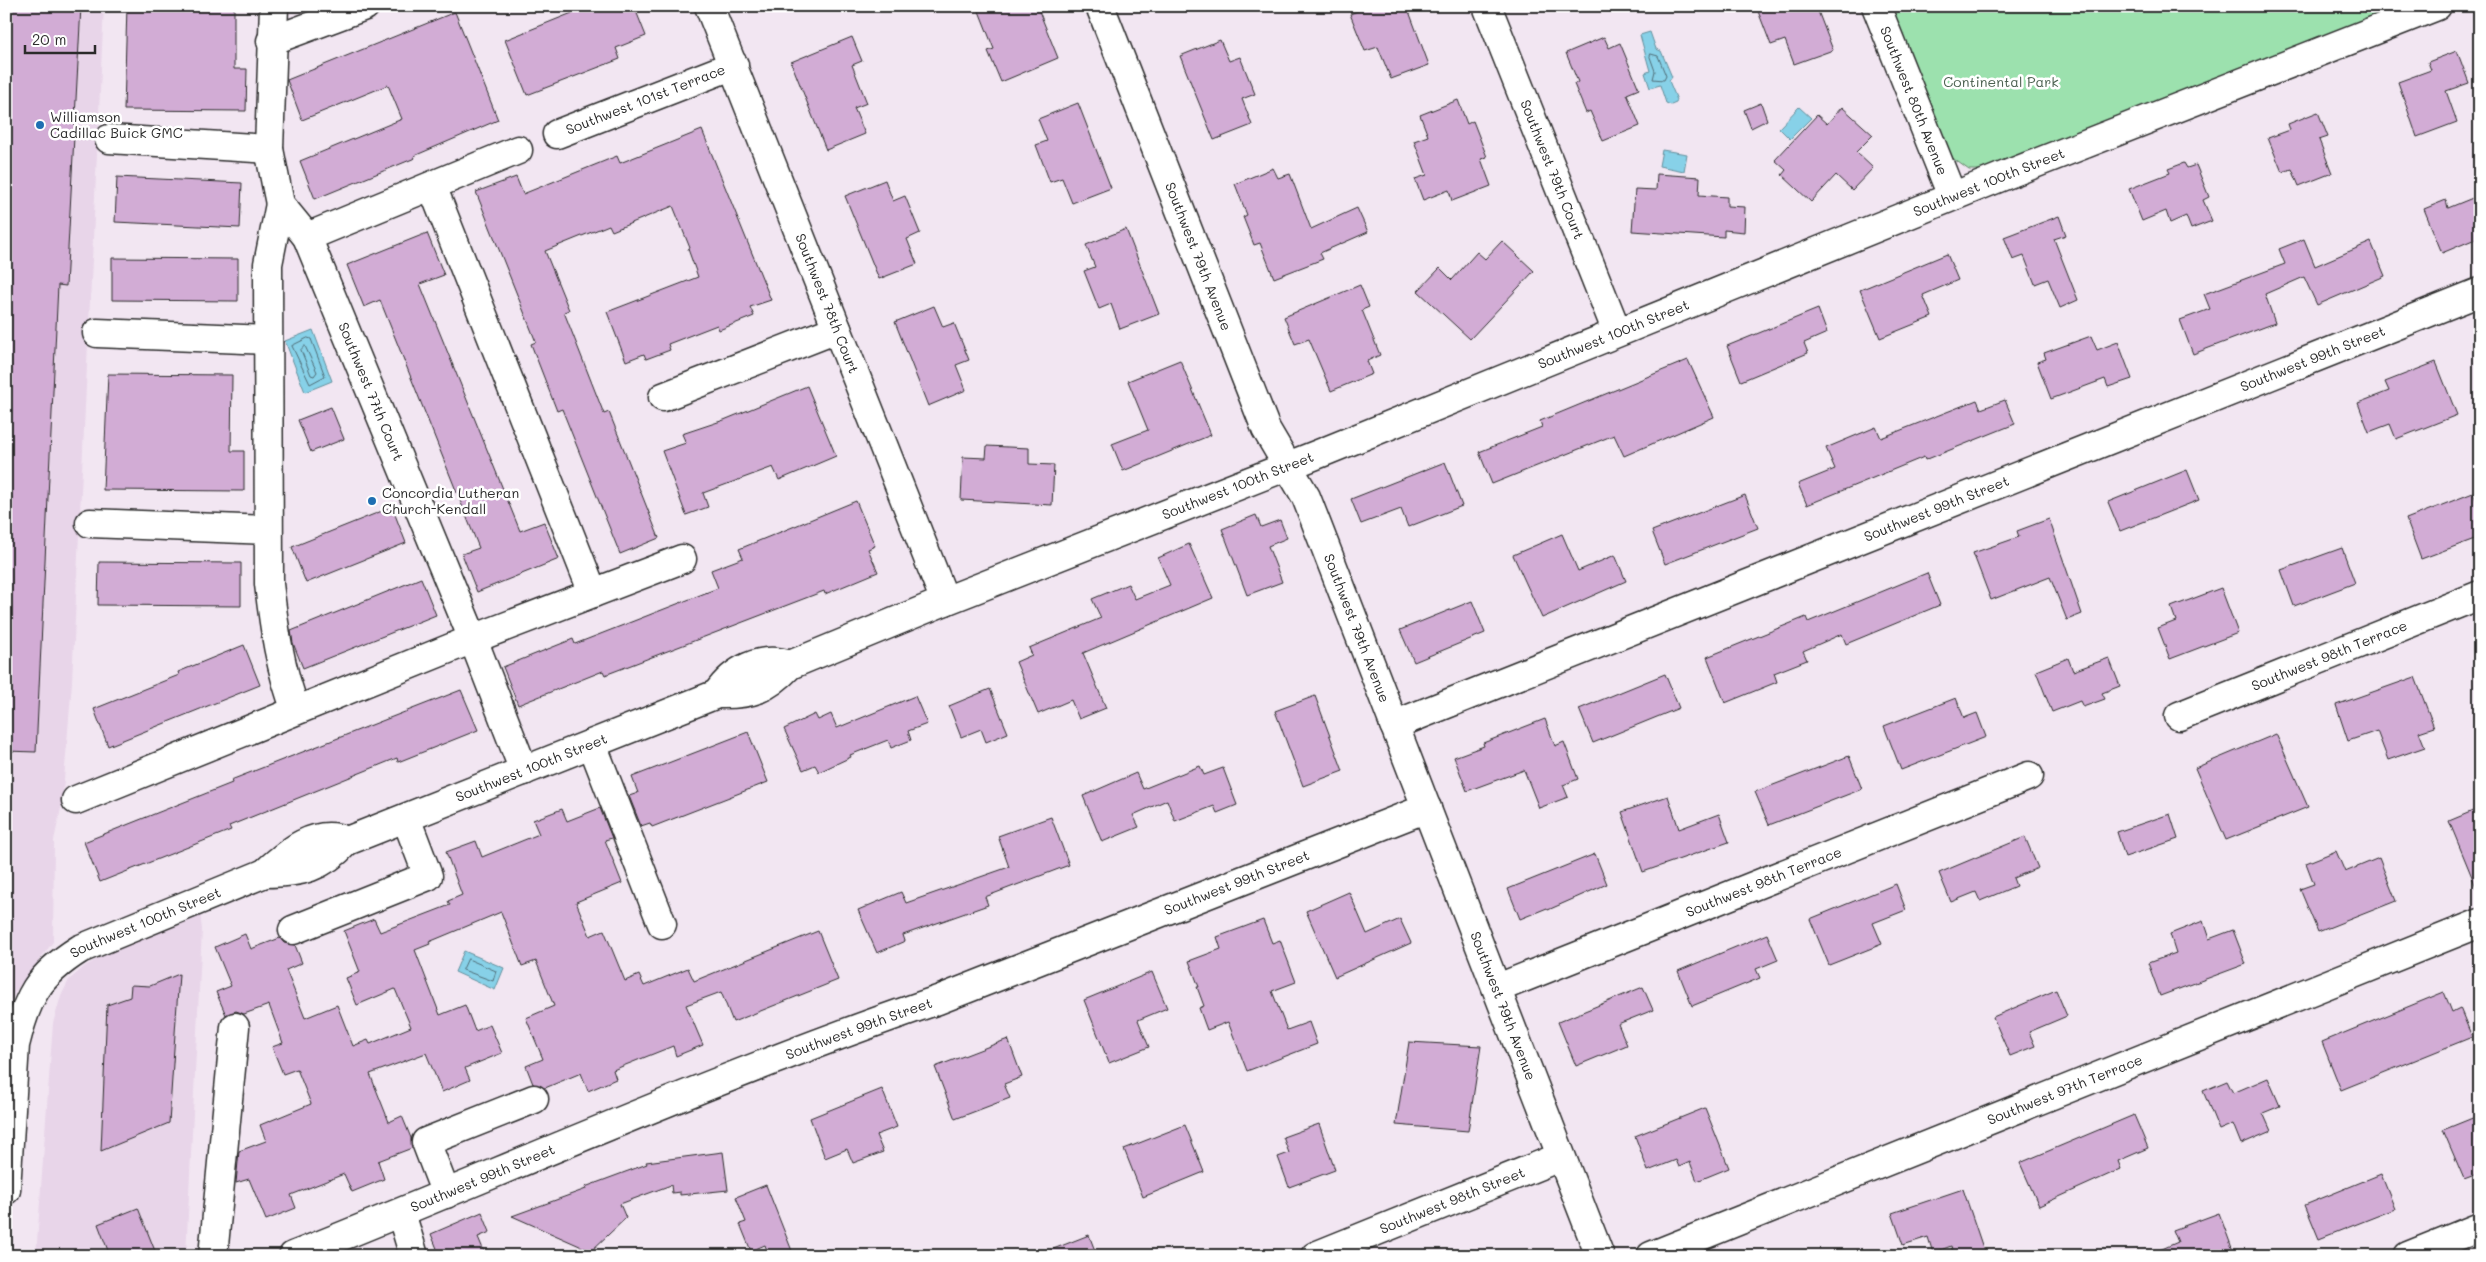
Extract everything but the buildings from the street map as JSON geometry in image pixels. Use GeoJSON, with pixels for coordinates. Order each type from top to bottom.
{"type":"FeatureCollection","features":[{"type":"Feature","properties":{"kind":"street","name":"Southwest 77th Court"},"geometry":{"type":"LineString","coordinates":[[274,6],[269,149],[280,204],[307,237],[473,639],[524,771]]}},
{"type":"Feature","properties":{"kind":"street"},"geometry":{"type":"LineString","coordinates":[[272,41],[365,6]]}},
{"type":"Feature","properties":{"kind":"street","name":"Southwest 78th Court"},"geometry":{"type":"LineString","coordinates":[[709,6],[945,600]]}},
{"type":"Feature","properties":{"kind":"street","name":"Southwest 79th Avenue"},"geometry":{"type":"LineString","coordinates":[[1100,6],[1266,429],[1306,497],[1498,988],[1560,1157],[1600,1256]]}},
{"type":"Feature","properties":{"kind":"street","name":"Southwest 79th Court"},"geometry":{"type":"LineString","coordinates":[[1487,6],[1617,332]]}},
{"type":"Feature","properties":{"kind":"street","name":"Southwest 80th Avenue"},"geometry":{"type":"LineString","coordinates":[[1876,6],[1952,196]]}},
{"type":"Feature","properties":{"kind":"street","name":"Southwest 100th Street"},"geometry":{"type":"LineString","coordinates":[[6,1190],[15,1046],[24,1011],[36,987],[54,966],[80,949],[265,873],[286,873],[312,868],[334,855],[347,841],[717,694],[735,694],[757,690],[773,682],[790,665],[945,600],[1288,466],[1952,196],[2437,6]]}},
{"type":"Feature","properties":{"kind":"street","name":"Southwest 101st Terrace"},"geometry":{"type":"LineString","coordinates":[[557,134],[734,65]]}},
{"type":"Feature","properties":{"kind":"street"},"geometry":{"type":"LineString","coordinates":[[109,139],[269,149]]}},
{"type":"Feature","properties":{"kind":"street"},"geometry":{"type":"LineString","coordinates":[[307,237],[518,150]]}},
{"type":"Feature","properties":{"kind":"street"},"geometry":{"type":"LineString","coordinates":[[432,186],[593,593]]}},
{"type":"Feature","properties":{"kind":"street"},"geometry":{"type":"LineString","coordinates":[[280,204],[268,264],[269,584],[276,635],[289,692],[296,710]]}},
{"type":"Feature","properties":{"kind":"street","name":"Southwest 99th Street"},"geometry":{"type":"LineString","coordinates":[[1394,725],[2480,292]]}},
{"type":"Feature","properties":{"kind":"street"},"geometry":{"type":"LineString","coordinates":[[663,397],[837,329]]}},
{"type":"Feature","properties":{"kind":"street"},"geometry":{"type":"LineString","coordinates":[[97,333],[268,340]]}},
{"type":"Feature","properties":{"kind":"street"},"geometry":{"type":"LineString","coordinates":[[90,523],[268,530]]}},
{"type":"Feature","properties":{"kind":"street"},"geometry":{"type":"LineString","coordinates":[[76,800],[473,639],[682,559]]}},
{"type":"Feature","properties":{"kind":"street","name":"Southwest 98th Terrace"},"geometry":{"type":"LineString","coordinates":[[2179,716],[2480,595]]}},
{"type":"Feature","properties":{"kind":"street"},"geometry":{"type":"LineString","coordinates":[[592,744],[662,924]]}},
{"type":"Feature","properties":{"kind":"street","name":"Southwest 98th Terrace"},"geometry":{"type":"LineString","coordinates":[[1498,988],[2029,776]]}},
{"type":"Feature","properties":{"kind":"street","name":"Southwest 99th Street"},"geometry":{"type":"LineString","coordinates":[[293,1256],[756,1067],[855,1028],[947,997],[1428,808]]}},
{"type":"Feature","properties":{"kind":"street"},"geometry":{"type":"LineString","coordinates":[[293,930],[428,876],[406,818]]}},
{"type":"Feature","properties":{"kind":"street","name":"Southwest 97th Terrace"},"geometry":{"type":"LineString","coordinates":[[1651,1256],[2480,923]]}},
{"type":"Feature","properties":{"kind":"street"},"geometry":{"type":"LineString","coordinates":[[213,1256],[235,1027]]}},
{"type":"Feature","properties":{"kind":"street"},"geometry":{"type":"LineString","coordinates":[[446,1194],[426,1142],[534,1099]]}},
{"type":"Feature","properties":{"kind":"street","name":"Southwest 98th Street"},"geometry":{"type":"LineString","coordinates":[[1315,1256],[1560,1157]]}},
{"type":"Feature","properties":{"kind":"street"},"geometry":{"type":"LineString","coordinates":[[401,1213],[414,1256]]}},
{"type":"Feature","properties":{"kind":"street"},"geometry":{"type":"LineString","coordinates":[[2408,1256],[2480,1227]]}},
{"type":"Feature","properties":{"kind":"shaded area"},"geometry":{"type":"Polygon","coordinates":[[[6,6],[104,6],[72,682],[62,804],[54,840],[53,942],[15,992],[6,1017],[6,6]]]}},
{"type":"Feature","properties":{"kind":"shaded area"},"geometry":{"type":"Polygon","coordinates":[[[200,912],[202,930],[186,1256],[36,1256],[53,1023],[61,996],[69,980],[85,966],[109,952],[200,912]]]}},
{"type":"Feature","properties":{"kind":"green space","name":"Continental Park"},"geometry":{"type":"Polygon","coordinates":[[[1888,6],[2401,6],[1988,170],[1969,170],[1947,154],[1888,6]]]}},
{"type":"Feature","properties":{"kind":"water"},"geometry":{"type":"Polygon","coordinates":[[[1650,32],[1656,49],[1661,51],[1672,77],[1669,81],[1677,100],[1676,103],[1671,105],[1666,103],[1660,85],[1650,88],[1645,73],[1650,71],[1640,35],[1650,32]]]}},
{"type":"Feature","properties":{"kind":"water"},"geometry":{"type":"Polygon","coordinates":[[[1799,107],[1811,118],[1790,139],[1779,128],[1799,107]]]}},
{"type":"Feature","properties":{"kind":"water"},"geometry":{"type":"Polygon","coordinates":[[[1662,150],[1687,154],[1684,171],[1659,166],[1662,150]]]}},
{"type":"Feature","properties":{"kind":"water"},"geometry":{"type":"Polygon","coordinates":[[[313,330],[332,381],[305,392],[285,341],[313,330]]]}},
{"type":"Feature","properties":{"kind":"water"},"geometry":{"type":"Polygon","coordinates":[[[464,951],[504,968],[495,990],[455,972],[464,951]]]}},
{"type":"Feature","properties":{"kind":"place","name":"Williamson Cadillac Buick GMC"},"geometry":{"type":"Point","coordinates":[40,125]}},
{"type":"Feature","properties":{"kind":"place","name":"Concordia Lutheran Church-Kendall"},"geometry":{"type":"Point","coordinates":[372,501]}}]}
